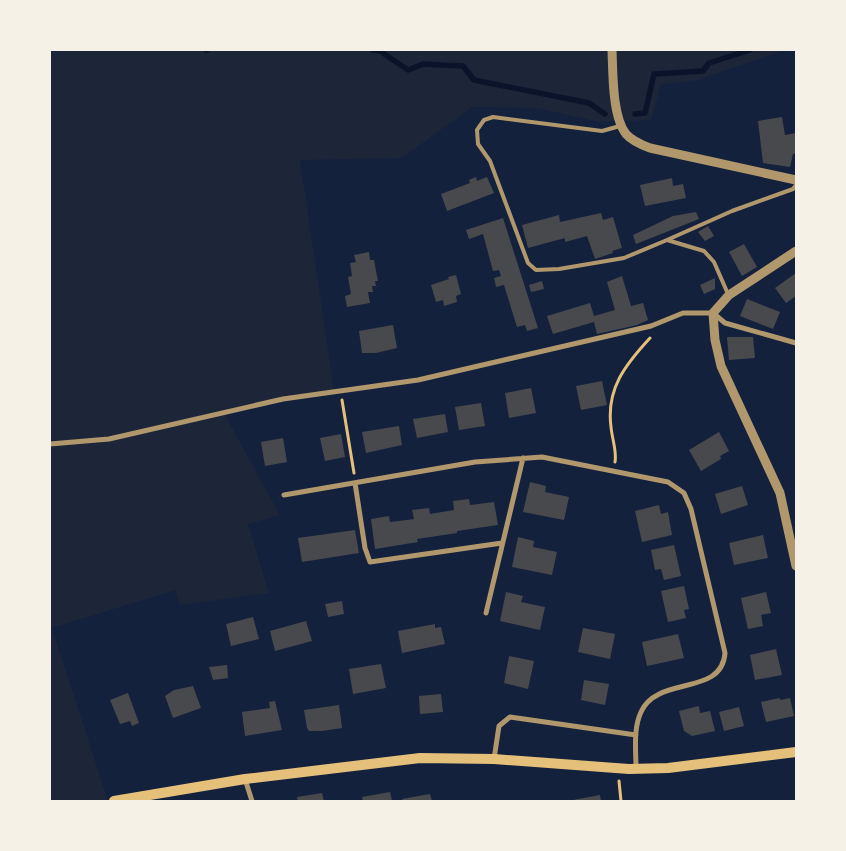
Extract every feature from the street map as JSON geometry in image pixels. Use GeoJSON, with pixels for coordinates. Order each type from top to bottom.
{"type":"FeatureCollection","features":[{"type":"Feature","properties":{"kind":"main road"},"geometry":{"type":"LineString","coordinates":[[114,801],[245,779],[420,758],[494,760],[636,769],[668,768],[796,752]]}},
{"type":"Feature","properties":{"kind":"street"},"geometry":{"type":"LineString","coordinates":[[612,50],[614,92],[622,126],[630,138],[650,148],[796,180]]}},
{"type":"Feature","properties":{"kind":"street"},"geometry":{"type":"LineString","coordinates":[[796,251],[729,295],[713,313],[715,340],[721,366],[780,493],[796,566]]}},
{"type":"Feature","properties":{"kind":"street"},"geometry":{"type":"LineString","coordinates":[[50,444],[109,439],[283,399],[418,380],[651,326],[684,313],[713,313],[725,323],[796,343]]}},
{"type":"Feature","properties":{"kind":"street"},"geometry":{"type":"LineString","coordinates":[[486,613],[523,458]]}},
{"type":"Feature","properties":{"kind":"street"},"geometry":{"type":"LineString","coordinates":[[284,495],[475,462],[523,458],[552,458],[614,470],[668,482],[684,493],[692,509],[726,654],[725,662],[716,675],[654,695],[641,711],[636,735],[636,769]]}},
{"type":"Feature","properties":{"kind":"street"},"geometry":{"type":"LineString","coordinates":[[356,483],[367,558],[370,562],[390,561],[502,543]]}},
{"type":"Feature","properties":{"kind":"street"},"geometry":{"type":"LineString","coordinates":[[494,760],[500,726],[510,717],[636,735]]}},
{"type":"Feature","properties":{"kind":"street"},"geometry":{"type":"LineString","coordinates":[[245,779],[252,801]]}},
{"type":"Feature","properties":{"kind":"lane"},"geometry":{"type":"LineString","coordinates":[[622,126],[602,131],[492,117],[484,120],[477,130],[478,144],[490,161],[528,263],[536,270],[560,269],[624,258],[732,211],[796,186]]}},
{"type":"Feature","properties":{"kind":"lane"},"geometry":{"type":"LineString","coordinates":[[667,240],[704,251],[714,262],[729,295]]}},
{"type":"Feature","properties":{"kind":"path"},"geometry":{"type":"LineString","coordinates":[[614,470],[616,456],[610,414],[613,394],[626,364],[669,318]]}},
{"type":"Feature","properties":{"kind":"path"},"geometry":{"type":"LineString","coordinates":[[340,390],[356,483]]}},
{"type":"Feature","properties":{"kind":"path"},"geometry":{"type":"LineString","coordinates":[[617,768],[621,801]]}},
{"type":"Feature","properties":{"kind":"shaded area"},"geometry":{"type":"Polygon","coordinates":[[[50,50],[785,50],[694,81],[661,84],[651,120],[599,122],[537,108],[472,107],[402,158],[300,160],[334,391],[224,413],[280,515],[248,524],[269,593],[180,605],[175,590],[52,628],[108,801],[50,801],[50,50]]]}},
{"type":"Feature","properties":{"kind":"building"},"geometry":{"type":"Polygon","coordinates":[[[782,117],[785,135],[796,133],[796,153],[793,154],[790,167],[763,163],[758,121],[782,117]]]}},
{"type":"Feature","properties":{"kind":"building"},"geometry":{"type":"Polygon","coordinates":[[[476,177],[477,181],[487,177],[494,193],[447,211],[441,194],[470,183],[469,180],[476,177]]]}},
{"type":"Feature","properties":{"kind":"building"},"geometry":{"type":"Polygon","coordinates":[[[672,178],[673,186],[683,184],[686,198],[645,206],[640,185],[672,178]]]}},
{"type":"Feature","properties":{"kind":"building"},"geometry":{"type":"Polygon","coordinates":[[[696,212],[699,219],[636,244],[633,235],[673,216],[696,212]]]}},
{"type":"Feature","properties":{"kind":"building"},"geometry":{"type":"Polygon","coordinates":[[[601,213],[603,220],[613,217],[622,248],[612,251],[613,253],[595,259],[587,236],[565,242],[565,238],[528,248],[522,225],[559,215],[560,222],[601,213]]]}},
{"type":"Feature","properties":{"kind":"building"},"geometry":{"type":"Polygon","coordinates":[[[503,218],[538,328],[527,331],[525,325],[517,327],[504,285],[496,287],[494,278],[501,276],[499,270],[493,271],[483,234],[469,239],[466,230],[503,218]]]}},
{"type":"Feature","properties":{"kind":"building"},"geometry":{"type":"Polygon","coordinates":[[[708,226],[714,236],[705,241],[698,232],[708,226]]]}},
{"type":"Feature","properties":{"kind":"building"},"geometry":{"type":"Polygon","coordinates":[[[744,244],[757,267],[742,276],[729,252],[744,244]]]}},
{"type":"Feature","properties":{"kind":"building"},"geometry":{"type":"Polygon","coordinates":[[[369,252],[370,260],[374,260],[378,281],[375,281],[376,286],[372,286],[373,292],[368,292],[370,303],[347,307],[345,296],[351,294],[348,277],[352,276],[350,263],[356,262],[354,255],[369,252]]]}},
{"type":"Feature","properties":{"kind":"building"},"geometry":{"type":"Polygon","coordinates":[[[796,273],[796,296],[786,303],[775,288],[796,273]]]}},
{"type":"Feature","properties":{"kind":"building"},"geometry":{"type":"Polygon","coordinates":[[[456,275],[461,294],[456,296],[457,302],[444,306],[443,300],[436,302],[431,285],[456,275]]]}},
{"type":"Feature","properties":{"kind":"building"},"geometry":{"type":"Polygon","coordinates":[[[622,276],[631,306],[643,303],[648,320],[637,325],[597,334],[594,322],[553,334],[547,316],[590,303],[594,316],[615,310],[607,282],[622,276]]]}},
{"type":"Feature","properties":{"kind":"building"},"geometry":{"type":"Polygon","coordinates":[[[715,278],[715,289],[704,294],[700,285],[715,278]]]}},
{"type":"Feature","properties":{"kind":"building"},"geometry":{"type":"Polygon","coordinates":[[[542,281],[544,289],[531,292],[529,285],[542,281]]]}},
{"type":"Feature","properties":{"kind":"building"},"geometry":{"type":"Polygon","coordinates":[[[747,299],[780,312],[773,329],[740,316],[747,299]]]}},
{"type":"Feature","properties":{"kind":"building"},"geometry":{"type":"Polygon","coordinates":[[[393,325],[397,348],[376,353],[362,353],[359,331],[393,325]]]}},
{"type":"Feature","properties":{"kind":"building"},"geometry":{"type":"Polygon","coordinates":[[[727,337],[753,337],[755,358],[729,360],[727,337]]]}},
{"type":"Feature","properties":{"kind":"building"},"geometry":{"type":"Polygon","coordinates":[[[602,381],[607,405],[581,410],[576,386],[602,381]]]}},
{"type":"Feature","properties":{"kind":"building"},"geometry":{"type":"Polygon","coordinates":[[[531,388],[536,413],[509,418],[505,393],[531,388]]]}},
{"type":"Feature","properties":{"kind":"building"},"geometry":{"type":"Polygon","coordinates":[[[481,403],[485,426],[459,430],[455,407],[481,403]]]}},
{"type":"Feature","properties":{"kind":"building"},"geometry":{"type":"Polygon","coordinates":[[[445,414],[448,432],[417,438],[413,419],[445,414]]]}},
{"type":"Feature","properties":{"kind":"building"},"geometry":{"type":"Polygon","coordinates":[[[399,426],[402,445],[366,453],[362,432],[399,426]]]}},
{"type":"Feature","properties":{"kind":"building"},"geometry":{"type":"Polygon","coordinates":[[[719,432],[729,451],[720,456],[721,459],[701,471],[689,450],[719,432]]]}},
{"type":"Feature","properties":{"kind":"building"},"geometry":{"type":"Polygon","coordinates":[[[341,434],[345,457],[325,461],[320,438],[341,434]]]}},
{"type":"Feature","properties":{"kind":"building"},"geometry":{"type":"Polygon","coordinates":[[[283,438],[287,462],[265,466],[261,442],[283,438]]]}},
{"type":"Feature","properties":{"kind":"building"},"geometry":{"type":"Polygon","coordinates":[[[530,482],[546,486],[545,492],[569,497],[564,520],[523,512],[530,482]]]}},
{"type":"Feature","properties":{"kind":"building"},"geometry":{"type":"Polygon","coordinates":[[[742,486],[748,505],[721,514],[715,494],[742,486]]]}},
{"type":"Feature","properties":{"kind":"building"},"geometry":{"type":"Polygon","coordinates":[[[469,499],[470,505],[494,502],[498,525],[457,531],[457,533],[417,539],[418,542],[375,549],[371,519],[389,516],[390,522],[414,519],[412,510],[429,508],[430,514],[454,510],[453,501],[469,499]]]}},
{"type":"Feature","properties":{"kind":"building"},"geometry":{"type":"Polygon","coordinates":[[[659,505],[661,514],[668,512],[672,535],[642,542],[635,511],[659,505]]]}},
{"type":"Feature","properties":{"kind":"building"},"geometry":{"type":"Polygon","coordinates":[[[355,530],[359,553],[302,562],[298,538],[355,530]]]}},
{"type":"Feature","properties":{"kind":"building"},"geometry":{"type":"Polygon","coordinates":[[[763,535],[768,558],[734,565],[729,543],[763,535]]]}},
{"type":"Feature","properties":{"kind":"building"},"geometry":{"type":"Polygon","coordinates":[[[518,537],[534,541],[533,547],[557,552],[552,575],[512,567],[518,537]]]}},
{"type":"Feature","properties":{"kind":"building"},"geometry":{"type":"Polygon","coordinates":[[[674,545],[681,576],[664,580],[661,569],[655,570],[651,550],[674,545]]]}},
{"type":"Feature","properties":{"kind":"building"},"geometry":{"type":"Polygon","coordinates":[[[684,586],[689,609],[684,610],[686,618],[668,622],[661,591],[684,586]]]}},
{"type":"Feature","properties":{"kind":"building"},"geometry":{"type":"Polygon","coordinates":[[[506,592],[523,596],[521,602],[545,607],[540,630],[500,621],[506,592]]]}},
{"type":"Feature","properties":{"kind":"building"},"geometry":{"type":"Polygon","coordinates":[[[766,592],[771,613],[761,615],[763,626],[748,629],[741,598],[766,592]]]}},
{"type":"Feature","properties":{"kind":"building"},"geometry":{"type":"Polygon","coordinates":[[[342,601],[344,614],[328,617],[325,604],[342,601]]]}},
{"type":"Feature","properties":{"kind":"building"},"geometry":{"type":"Polygon","coordinates":[[[253,617],[259,639],[231,646],[226,624],[253,617]]]}},
{"type":"Feature","properties":{"kind":"building"},"geometry":{"type":"Polygon","coordinates":[[[306,621],[312,641],[275,651],[270,631],[306,621]]]}},
{"type":"Feature","properties":{"kind":"building"},"geometry":{"type":"Polygon","coordinates":[[[435,624],[435,628],[441,627],[445,644],[402,653],[398,631],[435,624]]]}},
{"type":"Feature","properties":{"kind":"building"},"geometry":{"type":"Polygon","coordinates":[[[583,628],[615,634],[610,659],[578,652],[583,628]]]}},
{"type":"Feature","properties":{"kind":"building"},"geometry":{"type":"Polygon","coordinates":[[[678,634],[684,658],[647,666],[642,642],[678,634]]]}},
{"type":"Feature","properties":{"kind":"building"},"geometry":{"type":"Polygon","coordinates":[[[776,649],[782,675],[755,680],[750,655],[776,649]]]}},
{"type":"Feature","properties":{"kind":"building"},"geometry":{"type":"Polygon","coordinates":[[[509,656],[534,661],[528,689],[504,683],[509,656]]]}},
{"type":"Feature","properties":{"kind":"building"},"geometry":{"type":"Polygon","coordinates":[[[381,664],[386,688],[353,694],[349,669],[381,664]]]}},
{"type":"Feature","properties":{"kind":"building"},"geometry":{"type":"Polygon","coordinates":[[[227,665],[228,678],[213,680],[209,667],[227,665]]]}},
{"type":"Feature","properties":{"kind":"building"},"geometry":{"type":"Polygon","coordinates":[[[584,680],[609,684],[605,705],[581,700],[584,680]]]}},
{"type":"Feature","properties":{"kind":"building"},"geometry":{"type":"Polygon","coordinates":[[[193,686],[201,708],[173,718],[165,696],[174,690],[193,686]]]}},
{"type":"Feature","properties":{"kind":"building"},"geometry":{"type":"Polygon","coordinates":[[[128,693],[139,723],[132,726],[130,721],[120,724],[110,700],[128,693]]]}},
{"type":"Feature","properties":{"kind":"building"},"geometry":{"type":"Polygon","coordinates":[[[441,694],[443,712],[420,714],[419,696],[441,694]]]}},
{"type":"Feature","properties":{"kind":"building"},"geometry":{"type":"Polygon","coordinates":[[[780,698],[780,700],[790,698],[794,716],[766,722],[761,702],[780,698]]]}},
{"type":"Feature","properties":{"kind":"building"},"geometry":{"type":"Polygon","coordinates":[[[275,701],[282,730],[245,736],[242,712],[270,708],[269,702],[275,701]]]}},
{"type":"Feature","properties":{"kind":"building"},"geometry":{"type":"Polygon","coordinates":[[[339,705],[342,728],[309,731],[304,710],[339,705]]]}},
{"type":"Feature","properties":{"kind":"building"},"geometry":{"type":"Polygon","coordinates":[[[699,706],[700,713],[710,711],[715,731],[692,736],[684,731],[679,711],[699,706]]]}},
{"type":"Feature","properties":{"kind":"building"},"geometry":{"type":"Polygon","coordinates":[[[739,707],[744,726],[724,731],[719,712],[739,707]]]}},
{"type":"Feature","properties":{"kind":"building"},"geometry":{"type":"Polygon","coordinates":[[[390,792],[392,801],[363,801],[362,797],[390,792]]]}},
{"type":"Feature","properties":{"kind":"building"},"geometry":{"type":"Polygon","coordinates":[[[322,793],[324,801],[298,801],[297,797],[322,793]]]}},
{"type":"Feature","properties":{"kind":"building"},"geometry":{"type":"Polygon","coordinates":[[[430,794],[432,801],[403,801],[402,799],[430,794]]]}},
{"type":"Feature","properties":{"kind":"building"},"geometry":{"type":"Polygon","coordinates":[[[600,795],[601,801],[573,801],[573,800],[600,795]]]}},
{"type":"Feature","properties":{"kind":"waterway"},"geometry":{"type":"LineString","coordinates":[[373,50],[380,51],[408,70],[423,64],[463,66],[474,80],[589,103],[605,114]]}},
{"type":"Feature","properties":{"kind":"waterway"},"geometry":{"type":"LineString","coordinates":[[635,114],[645,113],[654,74],[703,71],[709,63],[750,50]]}}]}
